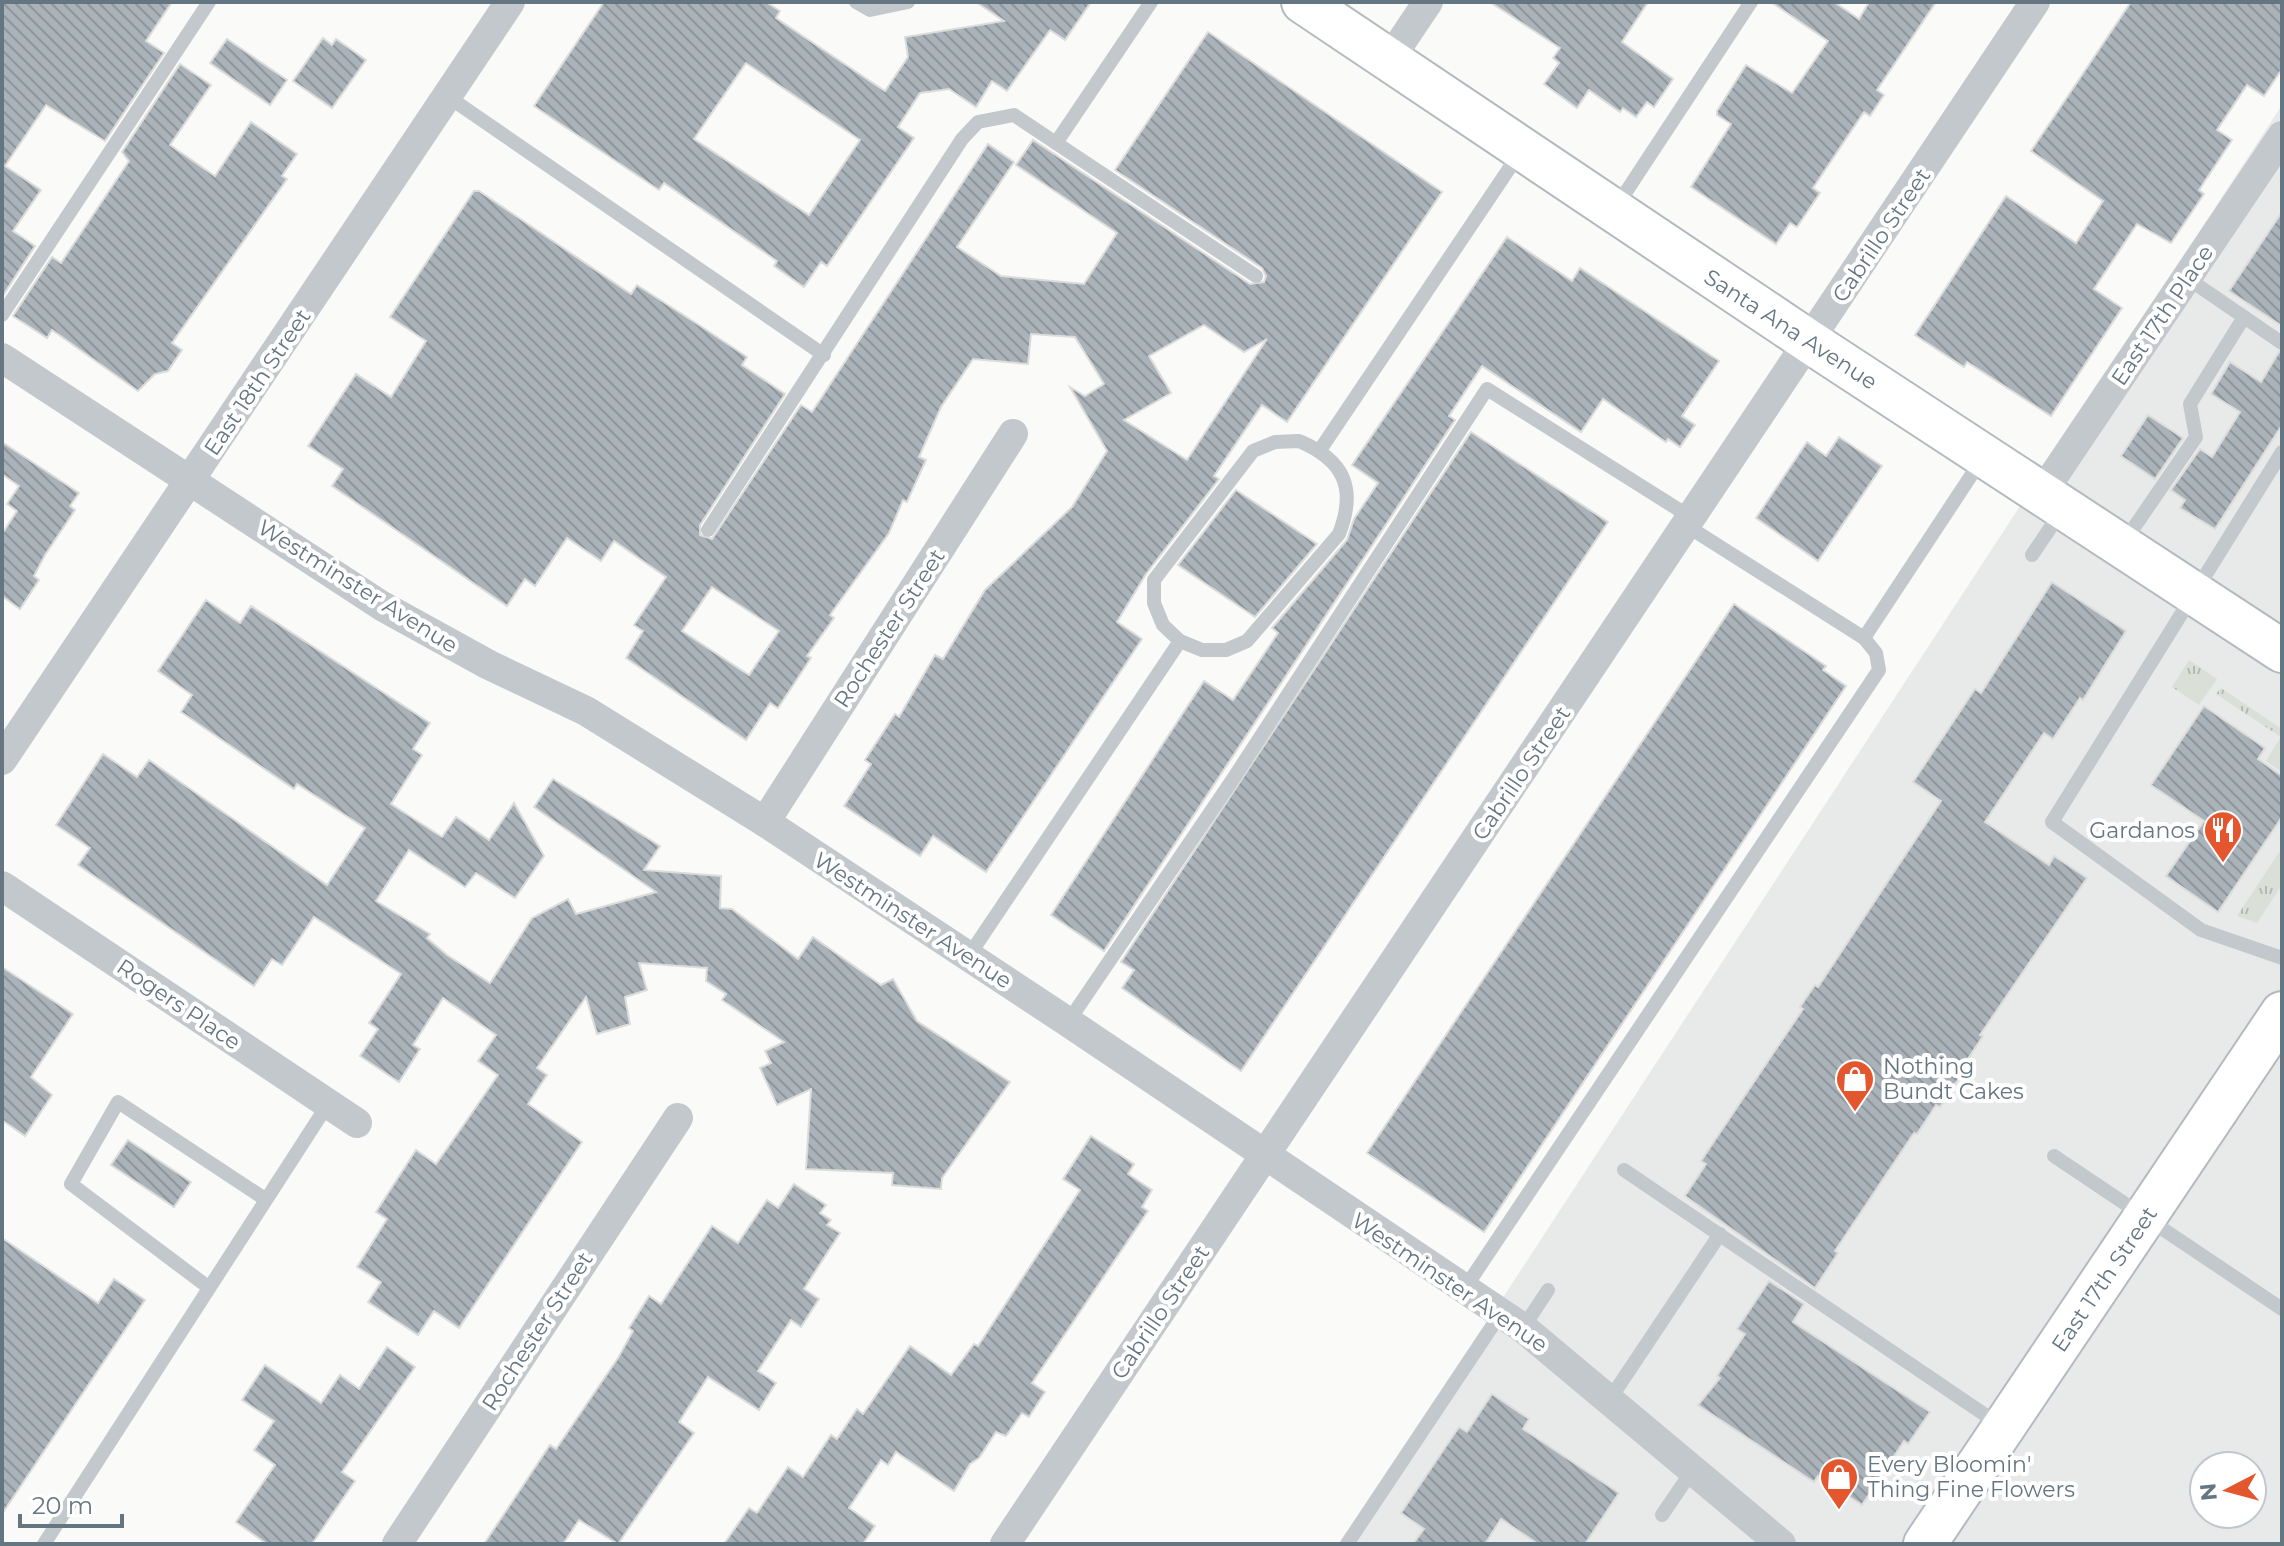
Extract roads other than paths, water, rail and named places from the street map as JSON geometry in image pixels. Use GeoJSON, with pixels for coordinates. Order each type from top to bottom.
{"type":"FeatureCollection","features":[{"type":"Feature","properties":{"kind":"street","name":"East 18th Street"},"geometry":{"type":"LineString","coordinates":[[2,760],[510,2]]}},
{"type":"Feature","properties":{"kind":"street","name":"Santa Ana Avenue"},"geometry":{"type":"LineString","coordinates":[[1303,2],[1810,342],[2282,651]]}},
{"type":"Feature","properties":{"kind":"street"},"geometry":{"type":"LineString","coordinates":[[1389,60],[1428,2]]}},
{"type":"Feature","properties":{"kind":"street","name":"Cabrillo Street"},"geometry":{"type":"LineString","coordinates":[[1005,1544],[2035,2]]}},
{"type":"Feature","properties":{"kind":"street","name":"East 17th Place"},"geometry":{"type":"LineString","coordinates":[[2053,500],[2187,278],[2282,136]]}},
{"type":"Feature","properties":{"kind":"street","name":"Westminster Avenue"},"geometry":{"type":"LineString","coordinates":[[2,358],[382,606],[489,665],[586,711],[765,822],[1068,1022],[1263,1156],[1512,1320],[1610,1399],[1767,1540]]}},
{"type":"Feature","properties":{"kind":"street","name":"Rochester Street"},"geometry":{"type":"LineString","coordinates":[[765,822],[1013,434]]}},
{"type":"Feature","properties":{"kind":"street","name":"Rogers Place"},"geometry":{"type":"LineString","coordinates":[[2,886],[357,1123]]}},
{"type":"Feature","properties":{"kind":"street","name":"East 17th Street"},"geometry":{"type":"LineString","coordinates":[[1925,1544],[2282,1013]]}},
{"type":"Feature","properties":{"kind":"street","name":"Rochester Street"},"geometry":{"type":"LineString","coordinates":[[397,1544],[678,1118]]}},
{"type":"Feature","properties":{"kind":"lane"},"geometry":{"type":"LineString","coordinates":[[2,315],[209,2]]}},
{"type":"Feature","properties":{"kind":"lane"},"geometry":{"type":"LineString","coordinates":[[856,2],[870,10],[908,2]]}},
{"type":"Feature","properties":{"kind":"lane"},"geometry":{"type":"LineString","coordinates":[[1056,143],[1151,2]]}},
{"type":"Feature","properties":{"kind":"lane"},"geometry":{"type":"LineString","coordinates":[[1614,211],[1751,2]]}},
{"type":"Feature","properties":{"kind":"lane"},"geometry":{"type":"LineString","coordinates":[[447,96],[824,355]]}},
{"type":"Feature","properties":{"kind":"lane"},"geometry":{"type":"LineString","coordinates":[[708,530],[962,139],[978,122],[1014,115],[1256,276]]}},
{"type":"Feature","properties":{"kind":"lane"},"geometry":{"type":"LineString","coordinates":[[1320,450],[1522,149]]}},
{"type":"Feature","properties":{"kind":"lane"},"geometry":{"type":"LineString","coordinates":[[2187,278],[2282,343]]}},
{"type":"Feature","properties":{"kind":"lane"},"geometry":{"type":"LineString","coordinates":[[2122,545],[2196,437],[2190,404],[2244,317]]}},
{"type":"Feature","properties":{"kind":"lane"},"geometry":{"type":"LineString","coordinates":[[1068,1022],[1233,779],[1487,389],[1864,638],[1879,662],[1876,676],[1465,1288]]}},
{"type":"Feature","properties":{"kind":"lane"},"geometry":{"type":"LineString","coordinates":[[1299,441],[1320,450],[1337,466],[1347,488],[1347,512],[1339,534],[1247,641],[1226,650],[1202,650],[1180,641],[1163,625],[1154,603],[1154,580],[1253,451],[1275,442],[1299,441]]}},
{"type":"Feature","properties":{"kind":"lane"},"geometry":{"type":"LineString","coordinates":[[2282,452],[2196,595],[2052,822],[2201,930],[2282,958]]}},
{"type":"Feature","properties":{"kind":"lane"},"geometry":{"type":"LineString","coordinates":[[1864,638],[1984,455]]}},
{"type":"Feature","properties":{"kind":"lane"},"geometry":{"type":"LineString","coordinates":[[2032,555],[2053,500]]}},
{"type":"Feature","properties":{"kind":"lane"},"geometry":{"type":"LineString","coordinates":[[968,957],[1180,641]]}},
{"type":"Feature","properties":{"kind":"lane"},"geometry":{"type":"LineString","coordinates":[[208,1287],[71,1184],[118,1102],[265,1199]]}},
{"type":"Feature","properties":{"kind":"lane"},"geometry":{"type":"LineString","coordinates":[[44,1544],[328,1104]]}},
{"type":"Feature","properties":{"kind":"lane"},"geometry":{"type":"LineString","coordinates":[[2054,1156],[2282,1309]]}},
{"type":"Feature","properties":{"kind":"lane"},"geometry":{"type":"LineString","coordinates":[[1624,1170],[2004,1427]]}},
{"type":"Feature","properties":{"kind":"lane"},"geometry":{"type":"LineString","coordinates":[[1610,1399],[1720,1234]]}},
{"type":"Feature","properties":{"kind":"lane"},"geometry":{"type":"LineString","coordinates":[[1347,1544],[1512,1320],[1548,1290]]}},
{"type":"Feature","properties":{"kind":"lane"},"geometry":{"type":"LineString","coordinates":[[1662,1515],[1692,1471]]}},
{"type":"Feature","properties":{"kind":"place","name":"Gardanos"},"geometry":{"type":"Point","coordinates":[2223,864]}},
{"type":"Feature","properties":{"kind":"place","name":"Nothing Bundt Cakes"},"geometry":{"type":"Point","coordinates":[1855,1113]}},
{"type":"Feature","properties":{"kind":"place","name":"Every Bloomin' Thing Fine Flowers"},"geometry":{"type":"Point","coordinates":[1839,1511]}}]}
